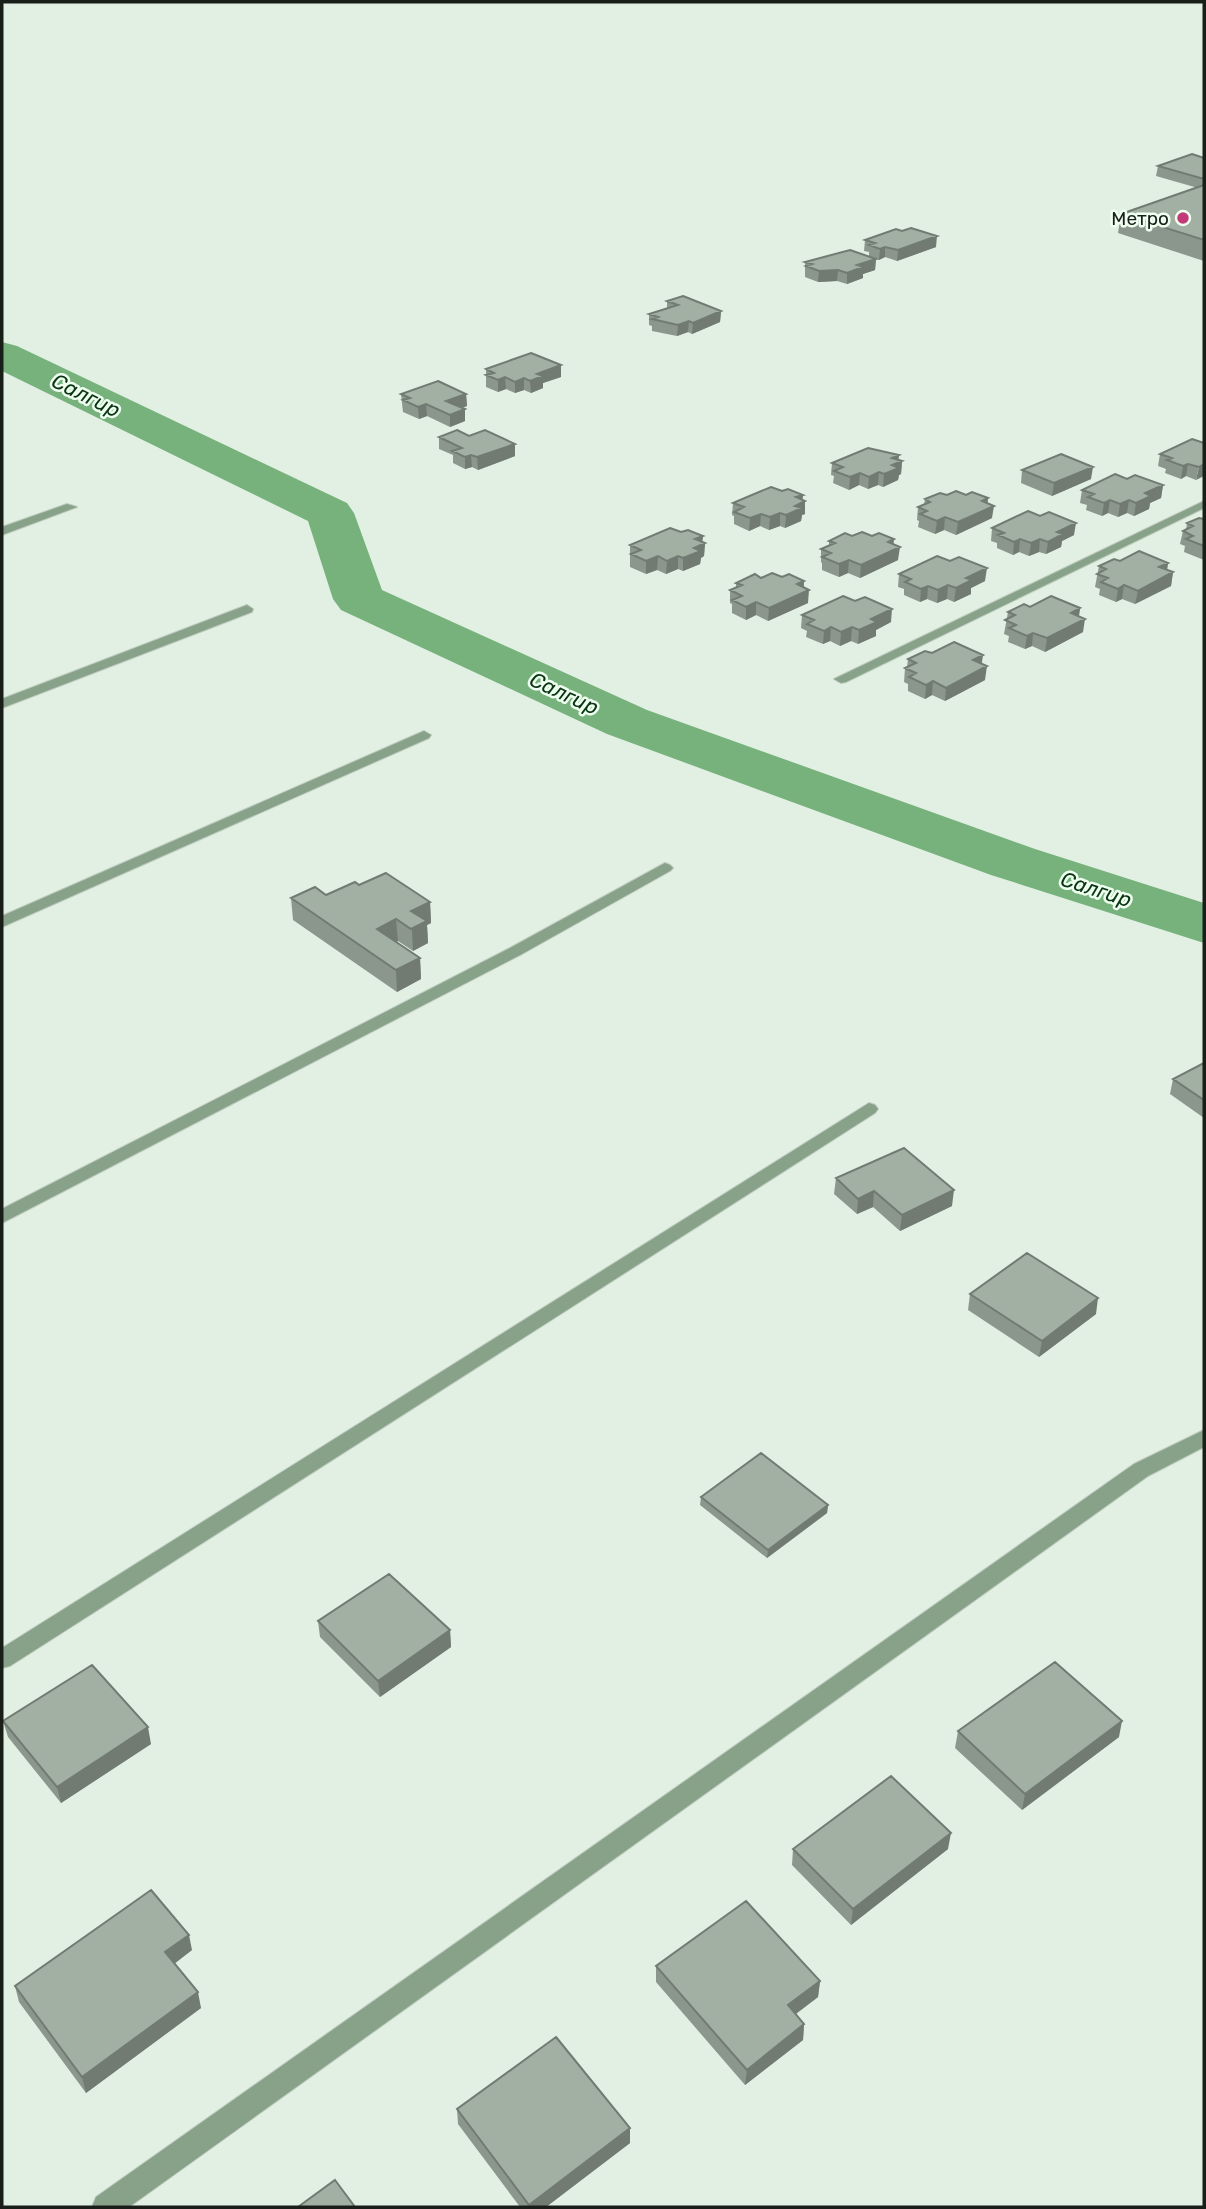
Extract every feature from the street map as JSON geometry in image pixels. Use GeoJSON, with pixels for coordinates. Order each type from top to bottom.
{"type":"FeatureCollection","features":[{"type":"Feature","properties":{"kind":"street"},"geometry":{"type":"LineString","coordinates":[[841,678],[1204,505]]}},
{"type":"Feature","properties":{"kind":"street"},"geometry":{"type":"LineString","coordinates":[[2,531],[71,507]]}},
{"type":"Feature","properties":{"kind":"street"},"geometry":{"type":"LineString","coordinates":[[2,704],[247,609]]}},
{"type":"Feature","properties":{"kind":"street"},"geometry":{"type":"LineString","coordinates":[[2,922],[424,735]]}},
{"type":"Feature","properties":{"kind":"street"},"geometry":{"type":"LineString","coordinates":[[2,1217],[516,951],[666,868]]}},
{"type":"Feature","properties":{"kind":"street"},"geometry":{"type":"LineString","coordinates":[[2,1659],[869,1109]]}},
{"type":"Feature","properties":{"kind":"street"},"geometry":{"type":"LineString","coordinates":[[106,2207],[1141,1470],[1204,1438]]}},
{"type":"Feature","properties":{"kind":"building"},"geometry":{"type":"Polygon","coordinates":[[[1192,154],[1204,158],[1204,179],[1158,166],[1192,154]]]}},
{"type":"Feature","properties":{"kind":"building"},"geometry":{"type":"Polygon","coordinates":[[[1204,185],[1204,240],[1121,214],[1204,185]]]}},
{"type":"Feature","properties":{"kind":"building"},"geometry":{"type":"Polygon","coordinates":[[[911,228],[937,236],[898,250],[885,247],[880,249],[869,245],[875,243],[865,240],[896,229],[902,231],[911,228]]]}},
{"type":"Feature","properties":{"kind":"building"},"geometry":{"type":"Polygon","coordinates":[[[850,250],[876,259],[857,265],[863,267],[847,273],[838,270],[819,271],[806,266],[812,264],[805,262],[850,250]]]}},
{"type":"Feature","properties":{"kind":"building"},"geometry":{"type":"Polygon","coordinates":[[[683,296],[721,311],[693,323],[689,321],[678,325],[652,319],[658,317],[649,314],[678,305],[667,301],[683,296]]]}},
{"type":"Feature","properties":{"kind":"building"},"geometry":{"type":"Polygon","coordinates":[[[531,353],[561,365],[537,374],[543,376],[530,381],[524,378],[515,382],[505,377],[498,380],[486,375],[494,373],[486,369],[531,353]]]}},
{"type":"Feature","properties":{"kind":"building"},"geometry":{"type":"Polygon","coordinates":[[[438,381],[466,394],[446,401],[465,409],[450,415],[426,404],[418,407],[403,400],[410,398],[401,394],[438,381]]]}},
{"type":"Feature","properties":{"kind":"building"},"geometry":{"type":"Polygon","coordinates":[[[457,430],[469,436],[485,430],[515,444],[477,457],[465,457],[452,451],[462,448],[439,437],[457,430]]]}},
{"type":"Feature","properties":{"kind":"building"},"geometry":{"type":"Polygon","coordinates":[[[1192,439],[1204,443],[1204,464],[1199,467],[1188,464],[1183,466],[1160,454],[1192,439]]]}},
{"type":"Feature","properties":{"kind":"building"},"geometry":{"type":"Polygon","coordinates":[[[868,448],[899,455],[892,458],[902,461],[892,465],[899,468],[869,477],[860,473],[850,477],[834,471],[843,467],[832,463],[868,448]]]}},
{"type":"Feature","properties":{"kind":"building"},"geometry":{"type":"Polygon","coordinates":[[[1061,454],[1093,467],[1054,483],[1022,470],[1061,454]]]}},
{"type":"Feature","properties":{"kind":"building"},"geometry":{"type":"Polygon","coordinates":[[[1115,474],[1127,479],[1135,475],[1163,485],[1145,493],[1151,496],[1136,503],[1129,500],[1120,504],[1110,500],[1104,503],[1088,497],[1094,494],[1082,490],[1115,474]]]}},
{"type":"Feature","properties":{"kind":"building"},"geometry":{"type":"Polygon","coordinates":[[[771,487],[782,491],[788,489],[803,495],[796,497],[805,501],[795,506],[802,508],[786,515],[780,513],[770,517],[761,514],[750,518],[734,512],[744,507],[733,503],[771,487]]]}},
{"type":"Feature","properties":{"kind":"building"},"geometry":{"type":"Polygon","coordinates":[[[956,491],[966,495],[972,492],[988,498],[982,501],[994,506],[958,522],[945,517],[937,521],[920,514],[927,511],[918,507],[930,502],[925,499],[956,491]]]}},
{"type":"Feature","properties":{"kind":"building"},"geometry":{"type":"Polygon","coordinates":[[[1028,511],[1040,516],[1049,512],[1076,523],[1057,532],[1063,534],[1048,542],[1040,539],[1031,543],[1020,539],[1014,542],[998,535],[1004,533],[992,528],[1028,511]]]}},
{"type":"Feature","properties":{"kind":"building"},"geometry":{"type":"Polygon","coordinates":[[[1199,518],[1204,519],[1204,546],[1186,539],[1193,536],[1183,531],[1193,526],[1187,523],[1199,518]]]}},
{"type":"Feature","properties":{"kind":"building"},"geometry":{"type":"Polygon","coordinates":[[[670,528],[681,532],[688,530],[703,536],[695,539],[705,543],[694,548],[701,551],[667,561],[658,556],[646,561],[631,554],[641,550],[630,545],[670,528]]]}},
{"type":"Feature","properties":{"kind":"building"},"geometry":{"type":"Polygon","coordinates":[[[862,532],[872,536],[879,533],[894,539],[888,542],[900,547],[861,565],[849,560],[839,564],[822,557],[831,553],[821,549],[835,543],[829,541],[845,533],[852,536],[862,532]]]}},
{"type":"Feature","properties":{"kind":"building"},"geometry":{"type":"Polygon","coordinates":[[[1139,551],[1168,563],[1159,567],[1173,572],[1138,591],[1124,585],[1118,589],[1101,582],[1108,578],[1097,574],[1106,569],[1099,566],[1114,559],[1120,561],[1139,551]]]}},
{"type":"Feature","properties":{"kind":"building"},"geometry":{"type":"Polygon","coordinates":[[[937,556],[950,561],[959,557],[987,568],[966,578],[972,580],[956,588],[948,585],[938,590],[928,586],[921,589],[905,582],[911,579],[899,574],[937,556]]]}},
{"type":"Feature","properties":{"kind":"building"},"geometry":{"type":"Polygon","coordinates":[[[772,573],[782,577],[789,574],[804,581],[797,584],[809,590],[769,608],[756,602],[746,607],[732,600],[742,596],[730,590],[742,585],[736,583],[755,574],[761,578],[772,573]]]}},
{"type":"Feature","properties":{"kind":"building"},"geometry":{"type":"Polygon","coordinates":[[[843,596],[855,601],[865,597],[892,609],[871,619],[877,622],[859,630],[852,627],[841,632],[831,627],[824,631],[807,624],[814,620],[802,615],[843,596]]]}},
{"type":"Feature","properties":{"kind":"building"},"geometry":{"type":"Polygon","coordinates":[[[1051,596],[1080,608],[1071,613],[1085,619],[1047,638],[1033,633],[1027,636],[1009,628],[1016,625],[1005,620],[1015,615],[1008,612],[1024,604],[1030,607],[1051,596]]]}},
{"type":"Feature","properties":{"kind":"building"},"geometry":{"type":"Polygon","coordinates":[[[954,642],[983,655],[973,660],[987,666],[946,688],[933,681],[926,685],[909,677],[916,673],[905,668],[916,663],[908,659],[925,651],[932,653],[954,642]]]}},
{"type":"Feature","properties":{"kind":"building"},"geometry":{"type":"Polygon","coordinates":[[[386,873],[430,902],[411,911],[427,921],[411,929],[396,919],[377,929],[420,958],[396,970],[291,898],[315,887],[326,895],[355,882],[359,885],[386,873]]]}},
{"type":"Feature","properties":{"kind":"building"},"geometry":{"type":"Polygon","coordinates":[[[1204,1063],[1204,1100],[1173,1079],[1204,1063]]]}},
{"type":"Feature","properties":{"kind":"building"},"geometry":{"type":"Polygon","coordinates":[[[904,1148],[954,1190],[902,1215],[874,1191],[858,1199],[836,1178],[904,1148]]]}},
{"type":"Feature","properties":{"kind":"building"},"geometry":{"type":"Polygon","coordinates":[[[1027,1253],[1098,1298],[1042,1341],[970,1294],[1027,1253]]]}},
{"type":"Feature","properties":{"kind":"building"},"geometry":{"type":"Polygon","coordinates":[[[761,1453],[828,1505],[768,1550],[701,1497],[761,1453]]]}},
{"type":"Feature","properties":{"kind":"building"},"geometry":{"type":"Polygon","coordinates":[[[389,1574],[450,1630],[378,1681],[318,1621],[389,1574]]]}},
{"type":"Feature","properties":{"kind":"building"},"geometry":{"type":"Polygon","coordinates":[[[1055,1662],[1122,1721],[1025,1794],[958,1731],[1055,1662]]]}},
{"type":"Feature","properties":{"kind":"building"},"geometry":{"type":"Polygon","coordinates":[[[92,1665],[148,1727],[57,1787],[3,1721],[92,1665]]]}},
{"type":"Feature","properties":{"kind":"building"},"geometry":{"type":"Polygon","coordinates":[[[891,1776],[951,1833],[853,1909],[793,1849],[891,1776]]]}},
{"type":"Feature","properties":{"kind":"building"},"geometry":{"type":"Polygon","coordinates":[[[151,1890],[189,1935],[165,1952],[198,1992],[82,2077],[15,1986],[151,1890]]]}},
{"type":"Feature","properties":{"kind":"building"},"geometry":{"type":"Polygon","coordinates":[[[746,1901],[820,1981],[788,2005],[804,2024],[747,2070],[656,1966],[746,1901]]]}},
{"type":"Feature","properties":{"kind":"building"},"geometry":{"type":"Polygon","coordinates":[[[556,2037],[630,2128],[529,2205],[457,2109],[556,2037]]]}},
{"type":"Feature","properties":{"kind":"building"},"geometry":{"type":"Polygon","coordinates":[[[335,2180],[355,2207],[298,2207],[335,2180]]]}},
{"type":"Feature","properties":{"kind":"waterway","name":"Салгир"},"geometry":{"type":"LineString","coordinates":[[2,355],[330,513],[359,599],[627,722],[1013,862],[1204,924]]}},
{"type":"Feature","properties":{"kind":"place","name":"Метро"},"geometry":{"type":"Point","coordinates":[1183,218]}}]}
